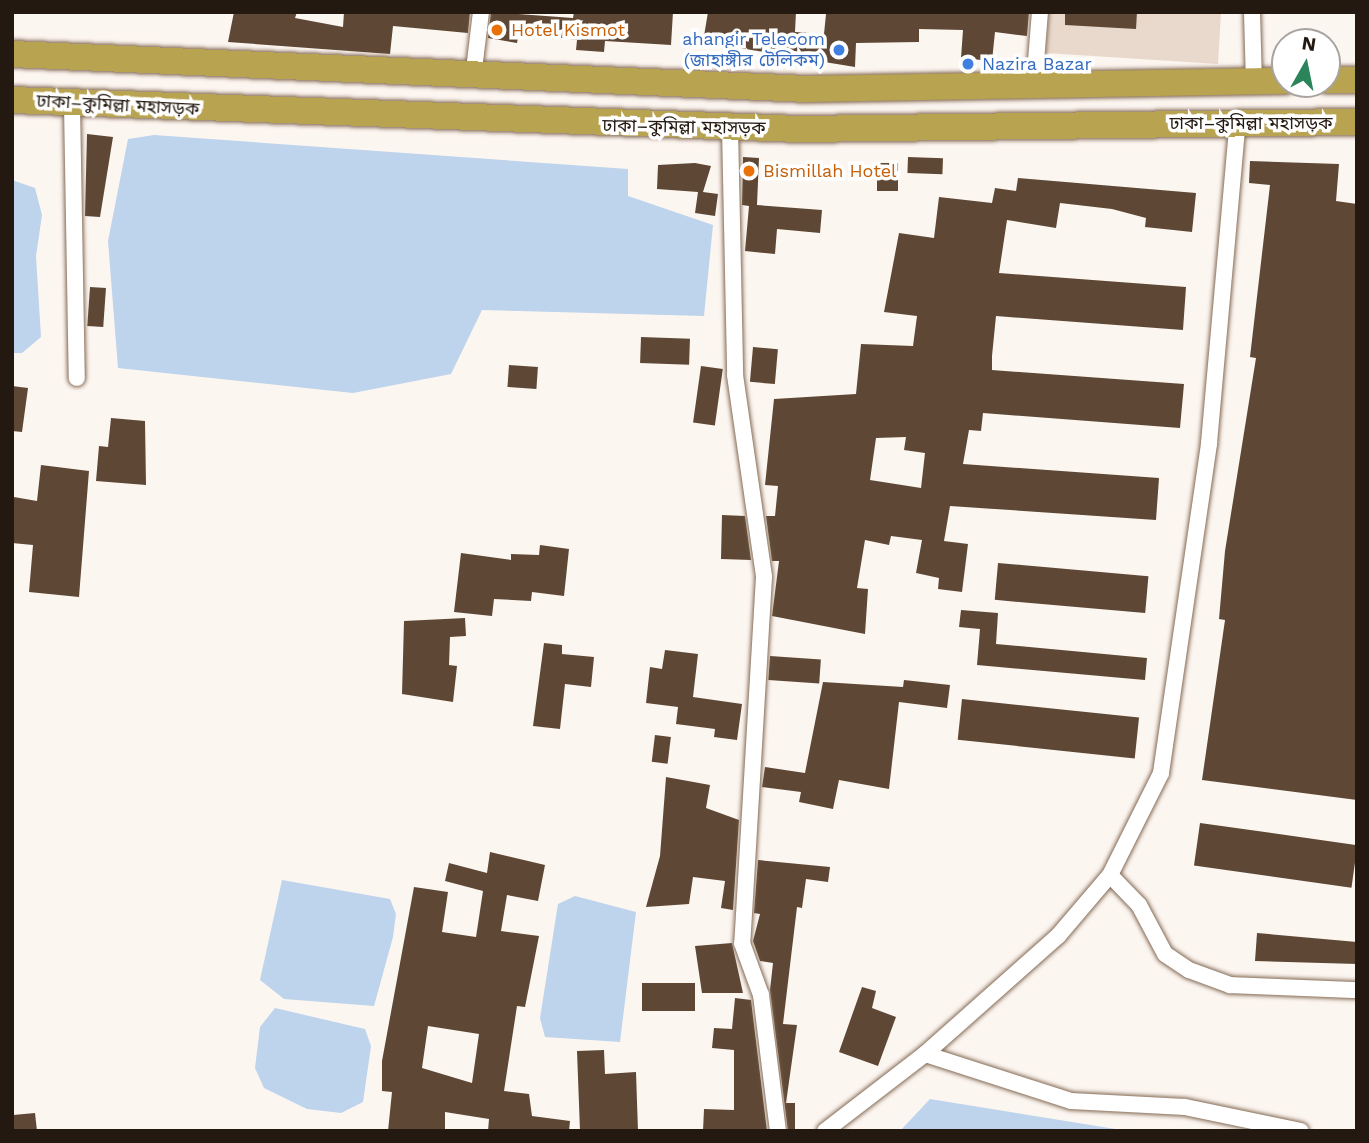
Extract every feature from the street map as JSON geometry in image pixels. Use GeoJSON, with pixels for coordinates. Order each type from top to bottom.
{"type":"FeatureCollection","features":[{"type":"Feature","properties":{"kind":"highway"},"geometry":{"type":"LineString","coordinates":[[12,54],[473,78],[807,89],[1271,81]]}},
{"type":"Feature","properties":{"kind":"highway","name":"ঢাকা–কুমিল্লা মহাসড়ক"},"geometry":{"type":"LineString","coordinates":[[12,100],[72,105],[730,128],[1238,121],[1357,122]]}},
{"type":"Feature","properties":{"kind":"street"},"geometry":{"type":"LineString","coordinates":[[473,78],[481,12]]}},
{"type":"Feature","properties":{"kind":"street"},"geometry":{"type":"LineString","coordinates":[[1034,86],[1040,12]]}},
{"type":"Feature","properties":{"kind":"street"},"geometry":{"type":"LineString","coordinates":[[1252,12],[1254,82]]}},
{"type":"Feature","properties":{"kind":"street"},"geometry":{"type":"LineString","coordinates":[[72,105],[77,378]]}},
{"type":"Feature","properties":{"kind":"street"},"geometry":{"type":"LineString","coordinates":[[825,1131],[925,1054],[1058,936],[1110,875],[1161,773],[1209,443],[1238,121]]}},
{"type":"Feature","properties":{"kind":"street"},"geometry":{"type":"LineString","coordinates":[[730,128],[735,375],[764,577],[742,943],[761,995],[778,1131]]}},
{"type":"Feature","properties":{"kind":"street"},"geometry":{"type":"LineString","coordinates":[[1110,875],[1139,905],[1165,954],[1189,970],[1230,985],[1357,990]]}},
{"type":"Feature","properties":{"kind":"street"},"geometry":{"type":"LineString","coordinates":[[925,1054],[1071,1101],[1185,1107],[1301,1131]]}},
{"type":"Feature","properties":{"kind":"shaded area"},"geometry":{"type":"Polygon","coordinates":[[[1049,12],[1221,12],[1218,64],[1046,53],[1049,12]]]}},
{"type":"Feature","properties":{"kind":"water"},"geometry":{"type":"Polygon","coordinates":[[[154,135],[628,169],[628,196],[713,225],[704,316],[482,310],[451,374],[353,393],[118,368],[108,241],[128,139],[154,135]]]}},
{"type":"Feature","properties":{"kind":"water"},"geometry":{"type":"Polygon","coordinates":[[[12,180],[35,188],[42,215],[36,256],[41,337],[22,353],[12,353],[12,180]]]}},
{"type":"Feature","properties":{"kind":"water"},"geometry":{"type":"Polygon","coordinates":[[[282,880],[390,899],[396,914],[393,937],[374,1006],[284,999],[260,980],[282,880]]]}},
{"type":"Feature","properties":{"kind":"water"},"geometry":{"type":"Polygon","coordinates":[[[575,896],[636,912],[620,1042],[545,1037],[540,1018],[558,904],[575,896]]]}},
{"type":"Feature","properties":{"kind":"water"},"geometry":{"type":"Polygon","coordinates":[[[275,1008],[365,1029],[371,1046],[363,1102],[341,1113],[307,1109],[264,1088],[255,1068],[260,1027],[275,1008]]]}},
{"type":"Feature","properties":{"kind":"water"},"geometry":{"type":"Polygon","coordinates":[[[930,1099],[1128,1131],[900,1131],[930,1099]]]}},
{"type":"Feature","properties":{"kind":"building"},"geometry":{"type":"Polygon","coordinates":[[[234,12],[297,12],[295,18],[343,27],[344,12],[470,12],[468,33],[393,26],[390,54],[228,42],[234,12]]]}},
{"type":"Feature","properties":{"kind":"building"},"geometry":{"type":"Polygon","coordinates":[[[491,12],[573,18],[574,12],[673,12],[671,45],[605,41],[604,52],[576,50],[577,40],[519,32],[517,43],[488,38],[491,12]]]}},
{"type":"Feature","properties":{"kind":"building"},"geometry":{"type":"Polygon","coordinates":[[[708,12],[796,12],[795,32],[824,34],[826,14],[1029,12],[1027,36],[995,32],[992,61],[961,58],[963,30],[919,29],[919,42],[856,43],[855,67],[703,42],[708,12]]]}},
{"type":"Feature","properties":{"kind":"building"},"geometry":{"type":"Polygon","coordinates":[[[1065,12],[1137,12],[1136,29],[1065,25],[1065,12]]]}},
{"type":"Feature","properties":{"kind":"building"},"geometry":{"type":"Polygon","coordinates":[[[87,134],[113,137],[100,217],[85,216],[87,134]]]}},
{"type":"Feature","properties":{"kind":"building"},"geometry":{"type":"Polygon","coordinates":[[[743,157],[759,158],[757,205],[822,210],[820,233],[777,229],[775,254],[745,251],[749,206],[742,205],[743,157]]]}},
{"type":"Feature","properties":{"kind":"building"},"geometry":{"type":"Polygon","coordinates":[[[908,157],[943,158],[942,174],[907,173],[908,157]]]}},
{"type":"Feature","properties":{"kind":"building"},"geometry":{"type":"Polygon","coordinates":[[[1250,161],[1339,164],[1336,201],[1357,204],[1357,800],[1202,780],[1225,620],[1219,619],[1225,551],[1256,358],[1250,357],[1270,185],[1249,183],[1250,161]]]}},
{"type":"Feature","properties":{"kind":"building"},"geometry":{"type":"Polygon","coordinates":[[[695,163],[711,166],[703,192],[718,194],[715,216],[695,213],[698,192],[657,189],[658,165],[695,163]]]}},
{"type":"Feature","properties":{"kind":"building"},"geometry":{"type":"Polygon","coordinates":[[[877,163],[898,163],[898,191],[877,191],[877,163]]]}},
{"type":"Feature","properties":{"kind":"building"},"geometry":{"type":"Polygon","coordinates":[[[1018,178],[1196,193],[1192,232],[1145,227],[1146,218],[1112,209],[1060,203],[1056,228],[1007,220],[999,273],[1186,287],[1183,330],[996,316],[992,356],[992,370],[1184,384],[1180,428],[983,413],[981,431],[969,430],[963,464],[1159,478],[1156,520],[950,506],[944,541],[968,544],[962,592],[938,589],[939,578],[916,573],[922,540],[891,536],[889,545],[865,540],[857,588],[868,589],[865,634],[772,616],[779,561],[772,561],[766,516],[775,516],[778,486],[765,485],[774,399],[856,394],[861,344],[913,346],[917,316],[884,312],[899,233],[934,238],[939,197],[992,203],[995,188],[1016,191],[1018,178]],[[906,437],[876,438],[870,480],[921,488],[925,453],[904,450],[906,437]]]}},
{"type":"Feature","properties":{"kind":"building"},"geometry":{"type":"Polygon","coordinates":[[[90,287],[106,288],[103,327],[87,326],[90,287]]]}},
{"type":"Feature","properties":{"kind":"building"},"geometry":{"type":"Polygon","coordinates":[[[641,337],[690,339],[689,365],[640,363],[641,337]]]}},
{"type":"Feature","properties":{"kind":"building"},"geometry":{"type":"Polygon","coordinates":[[[753,347],[778,349],[775,384],[750,382],[753,347]]]}},
{"type":"Feature","properties":{"kind":"building"},"geometry":{"type":"Polygon","coordinates":[[[509,365],[538,367],[536,389],[507,387],[509,365]]]}},
{"type":"Feature","properties":{"kind":"building"},"geometry":{"type":"Polygon","coordinates":[[[701,366],[723,369],[715,426],[693,422],[701,366]]]}},
{"type":"Feature","properties":{"kind":"building"},"geometry":{"type":"Polygon","coordinates":[[[12,386],[28,388],[22,432],[12,431],[12,386]]]}},
{"type":"Feature","properties":{"kind":"building"},"geometry":{"type":"Polygon","coordinates":[[[111,418],[145,421],[146,485],[96,481],[99,446],[108,447],[111,418]]]}},
{"type":"Feature","properties":{"kind":"building"},"geometry":{"type":"Polygon","coordinates":[[[41,465],[89,471],[79,597],[29,592],[33,545],[12,543],[14,497],[37,501],[41,465]]]}},
{"type":"Feature","properties":{"kind":"building"},"geometry":{"type":"Polygon","coordinates":[[[722,515],[745,516],[751,560],[721,559],[722,515]]]}},
{"type":"Feature","properties":{"kind":"building"},"geometry":{"type":"Polygon","coordinates":[[[540,545],[569,549],[564,596],[532,592],[531,601],[494,599],[492,616],[454,612],[461,553],[511,560],[511,554],[539,555],[540,545]]]}},
{"type":"Feature","properties":{"kind":"building"},"geometry":{"type":"Polygon","coordinates":[[[998,563],[1148,576],[1145,613],[995,600],[998,563]]]}},
{"type":"Feature","properties":{"kind":"building"},"geometry":{"type":"Polygon","coordinates":[[[961,610],[998,613],[996,644],[1147,658],[1145,680],[977,665],[980,629],[959,627],[961,610]]]}},
{"type":"Feature","properties":{"kind":"building"},"geometry":{"type":"Polygon","coordinates":[[[465,618],[466,636],[450,637],[449,665],[457,666],[453,702],[402,694],[404,621],[465,618]]]}},
{"type":"Feature","properties":{"kind":"building"},"geometry":{"type":"Polygon","coordinates":[[[544,643],[562,645],[562,654],[594,657],[591,687],[565,684],[560,729],[533,726],[544,643]]]}},
{"type":"Feature","properties":{"kind":"building"},"geometry":{"type":"Polygon","coordinates":[[[665,650],[698,654],[693,697],[742,704],[737,740],[714,737],[715,729],[676,724],[678,707],[646,703],[650,667],[662,669],[665,650]]]}},
{"type":"Feature","properties":{"kind":"building"},"geometry":{"type":"Polygon","coordinates":[[[770,656],[821,660],[819,683],[768,680],[770,656]]]}},
{"type":"Feature","properties":{"kind":"building"},"geometry":{"type":"Polygon","coordinates":[[[904,680],[950,685],[947,708],[899,702],[889,789],[839,780],[833,809],[799,802],[801,792],[762,787],[765,767],[805,773],[823,682],[903,687],[904,680]]]}},
{"type":"Feature","properties":{"kind":"building"},"geometry":{"type":"Polygon","coordinates":[[[962,699],[1139,718],[1135,758],[958,740],[962,699]]]}},
{"type":"Feature","properties":{"kind":"building"},"geometry":{"type":"Polygon","coordinates":[[[655,735],[671,737],[668,764],[652,762],[655,735]]]}},
{"type":"Feature","properties":{"kind":"building"},"geometry":{"type":"Polygon","coordinates":[[[666,777],[710,785],[706,808],[739,820],[733,910],[721,908],[725,881],[693,877],[689,904],[646,907],[660,856],[666,777]]]}},
{"type":"Feature","properties":{"kind":"building"},"geometry":{"type":"Polygon","coordinates":[[[1200,823],[1357,845],[1351,888],[1194,866],[1200,823]]]}},
{"type":"Feature","properties":{"kind":"building"},"geometry":{"type":"Polygon","coordinates":[[[490,852],[545,865],[538,901],[507,895],[501,931],[539,936],[525,1007],[517,1006],[504,1091],[529,1094],[532,1116],[570,1121],[569,1131],[488,1131],[489,1119],[445,1112],[445,1129],[388,1131],[392,1092],[382,1091],[382,1061],[414,887],[448,892],[442,932],[476,937],[483,891],[445,881],[449,863],[487,873],[490,852]],[[428,1026],[422,1068],[472,1083],[479,1034],[428,1026]]]}},
{"type":"Feature","properties":{"kind":"building"},"geometry":{"type":"Polygon","coordinates":[[[758,860],[830,867],[828,882],[806,879],[802,908],[797,907],[783,1024],[797,1025],[786,1103],[795,1103],[795,1131],[788,1131],[770,990],[773,963],[760,961],[753,941],[760,914],[754,913],[758,860]]]}},
{"type":"Feature","properties":{"kind":"building"},"geometry":{"type":"Polygon","coordinates":[[[1257,933],[1357,942],[1357,964],[1255,961],[1257,933]]]}},
{"type":"Feature","properties":{"kind":"building"},"geometry":{"type":"Polygon","coordinates":[[[732,943],[743,993],[702,993],[695,946],[732,943]]]}},
{"type":"Feature","properties":{"kind":"building"},"geometry":{"type":"Polygon","coordinates":[[[642,983],[695,983],[695,1011],[642,1011],[642,983]]]}},
{"type":"Feature","properties":{"kind":"building"},"geometry":{"type":"Polygon","coordinates":[[[862,987],[876,991],[872,1008],[896,1017],[878,1066],[839,1052],[862,987]]]}},
{"type":"Feature","properties":{"kind":"building"},"geometry":{"type":"Polygon","coordinates":[[[735,998],[751,1000],[767,1131],[703,1131],[704,1109],[734,1110],[734,1050],[712,1048],[714,1028],[732,1029],[735,998]]]}},
{"type":"Feature","properties":{"kind":"building"},"geometry":{"type":"Polygon","coordinates":[[[604,1050],[605,1074],[636,1072],[638,1131],[580,1131],[577,1051],[604,1050]]]}},
{"type":"Feature","properties":{"kind":"building"},"geometry":{"type":"Polygon","coordinates":[[[35,1113],[37,1131],[14,1131],[13,1115],[35,1113]]]}},
{"type":"Feature","properties":{"kind":"place","name":"Hotel Kismot"},"geometry":{"type":"Point","coordinates":[497,30]}},
{"type":"Feature","properties":{"kind":"place","name":"ahangir Telecom (জাহাঙ্গীর টেলিকম)"},"geometry":{"type":"Point","coordinates":[839,50]}},
{"type":"Feature","properties":{"kind":"place","name":"Nazira Bazar"},"geometry":{"type":"Point","coordinates":[968,64]}},
{"type":"Feature","properties":{"kind":"place","name":"Bismillah Hotel"},"geometry":{"type":"Point","coordinates":[749,171]}}]}
